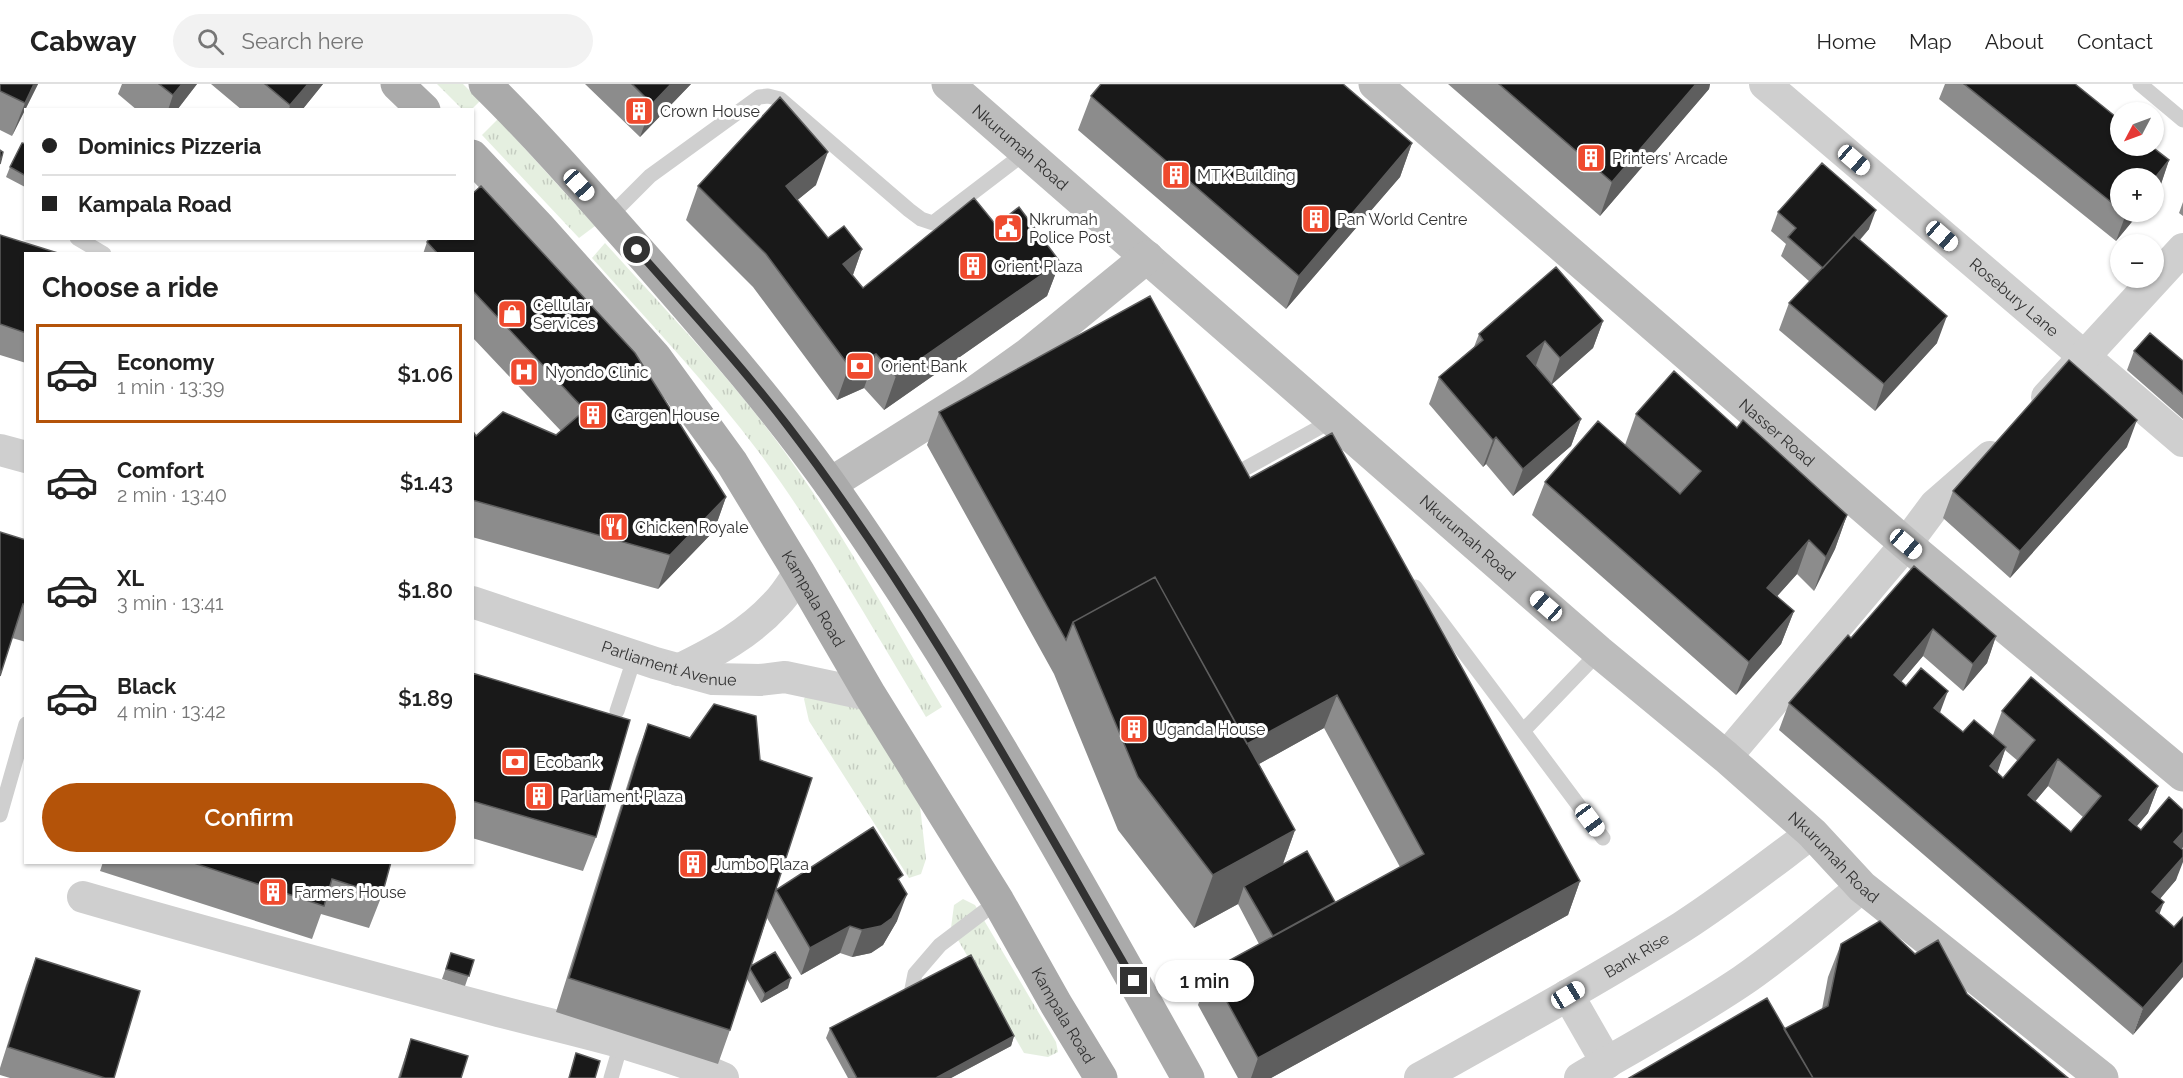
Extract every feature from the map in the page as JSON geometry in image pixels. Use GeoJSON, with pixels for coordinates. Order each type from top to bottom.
{"type":"FeatureCollection","features":[{"type":"Feature","properties":{"kind":"main road"},"geometry":{"type":"LineString","coordinates":[[397,84],[422,108]]}},
{"type":"Feature","properties":{"kind":"main road"},"geometry":{"type":"LineString","coordinates":[[485,84],[609,217],[722,347],[787,425],[830,484],[902,589],[1022,785],[1188,1078]]}},
{"type":"Feature","properties":{"kind":"main road","name":"Kampala Road"},"geometry":{"type":"LineString","coordinates":[[474,158],[655,357],[732,463],[870,695],[998,901],[1101,1078]]}},
{"type":"Feature","properties":{"kind":"street","name":"Nkurumah Road"},"geometry":{"type":"LineString","coordinates":[[948,84],[1599,652],[1726,757],[1812,833],[1862,887],[2102,1078]]}},
{"type":"Feature","properties":{"kind":"street","name":"Nasser Road"},"geometry":{"type":"LineString","coordinates":[[1375,84],[1906,544],[2183,775]]}},
{"type":"Feature","properties":{"kind":"street","name":"Rosebury Lane"},"geometry":{"type":"LineString","coordinates":[[1765,84],[2183,441]]}},
{"type":"Feature","properties":{"kind":"street"},"geometry":{"type":"LineString","coordinates":[[1726,757],[1906,544],[1935,505],[1994,454],[2183,249]]}},
{"type":"Feature","properties":{"kind":"street"},"geometry":{"type":"LineString","coordinates":[[830,484],[974,393],[1027,355],[1147,257]]}},
{"type":"Feature","properties":{"kind":"street"},"geometry":{"type":"LineString","coordinates":[[0,450],[24,456]]}},
{"type":"Feature","properties":{"kind":"street"},"geometry":{"type":"LineString","coordinates":[[678,670],[732,642],[749,630],[778,602],[799,573]]}},
{"type":"Feature","properties":{"kind":"street","name":"Parliament Avenue"},"geometry":{"type":"LineString","coordinates":[[474,603],[634,656],[713,679],[738,681],[785,676],[870,695]]}},
{"type":"Feature","properties":{"kind":"street","name":"Bank Rise"},"geometry":{"type":"LineString","coordinates":[[1420,1078],[1568,995],[1683,926],[1812,833]]}},
{"type":"Feature","properties":{"kind":"street"},"geometry":{"type":"LineString","coordinates":[[1568,995],[1593,1070],[1671,1026],[1742,981],[1794,944],[1862,887]]}},
{"type":"Feature","properties":{"kind":"street"},"geometry":{"type":"LineString","coordinates":[[83,897],[227,939],[621,1044],[680,1070],[723,1078]]}},
{"type":"Feature","properties":{"kind":"lane"},"geometry":{"type":"LineString","coordinates":[[2140,84],[2183,120]]}},
{"type":"Feature","properties":{"kind":"lane"},"geometry":{"type":"LineString","coordinates":[[609,217],[650,176],[759,97],[768,96],[780,99],[909,210],[921,219],[933,223],[1026,152]]}},
{"type":"Feature","properties":{"kind":"lane"},"geometry":{"type":"LineString","coordinates":[[80,240],[101,252]]}},
{"type":"Feature","properties":{"kind":"lane"},"geometry":{"type":"LineString","coordinates":[[1220,482],[1333,420]]}},
{"type":"Feature","properties":{"kind":"lane"},"geometry":{"type":"LineString","coordinates":[[1415,587],[1603,838]]}},
{"type":"Feature","properties":{"kind":"lane"},"geometry":{"type":"LineString","coordinates":[[1522,731],[1599,652]]}},
{"type":"Feature","properties":{"kind":"lane"},"geometry":{"type":"LineString","coordinates":[[617,711],[634,656]]}},
{"type":"Feature","properties":{"kind":"lane"},"geometry":{"type":"LineString","coordinates":[[0,815],[24,731]]}},
{"type":"Feature","properties":{"kind":"lane"},"geometry":{"type":"LineString","coordinates":[[911,994],[915,974],[940,945],[998,901]]}},
{"type":"Feature","properties":{"kind":"lane"},"geometry":{"type":"LineString","coordinates":[[611,1078],[621,1044]]}},
{"type":"Feature","properties":{"kind":"green space"},"geometry":{"type":"Polygon","coordinates":[[[437,84],[463,84],[480,101],[473,108],[461,108],[437,84]]]}},
{"type":"Feature","properties":{"kind":"green space"},"geometry":{"type":"Polygon","coordinates":[[[498,119],[595,226],[579,238],[482,135],[498,119]]]}},
{"type":"Feature","properties":{"kind":"green space"},"geometry":{"type":"Polygon","coordinates":[[[605,243],[703,351],[773,436],[833,524],[942,707],[926,717],[826,551],[761,455],[700,379],[592,258],[605,243]]]}},
{"type":"Feature","properties":{"kind":"green space"},"geometry":{"type":"Polygon","coordinates":[[[812,684],[848,684],[920,806],[926,859],[921,874],[909,878],[809,721],[804,699],[812,684]]]}},
{"type":"Feature","properties":{"kind":"green space"},"geometry":{"type":"Polygon","coordinates":[[[963,899],[975,905],[1056,1042],[1058,1052],[1048,1057],[1024,1053],[951,928],[954,905],[963,899]]]}},
{"type":"Feature","properties":{"kind":"building"},"geometry":{"type":"Polygon","coordinates":[[[0,84],[34,84],[25,103],[0,91],[0,84]]]}},
{"type":"Feature","properties":{"kind":"building"},"geometry":{"type":"Polygon","coordinates":[[[159,84],[182,84],[173,95],[159,84]]]}},
{"type":"Feature","properties":{"kind":"building"},"geometry":{"type":"Polygon","coordinates":[[[265,84],[308,84],[290,105],[265,84]]]}},
{"type":"Feature","properties":{"kind":"building"},"geometry":{"type":"Polygon","coordinates":[[[632,84],[671,84],[652,104],[632,84]]]}},
{"type":"Feature","properties":{"kind":"building"},"geometry":{"type":"Polygon","coordinates":[[[1101,84],[1343,84],[1412,143],[1299,276],[1091,96],[1101,84]]]}},
{"type":"Feature","properties":{"kind":"building"},"geometry":{"type":"Polygon","coordinates":[[[1499,84],[1696,84],[1612,182],[1499,84]]]}},
{"type":"Feature","properties":{"kind":"building"},"geometry":{"type":"Polygon","coordinates":[[[1964,84],[2075,84],[2110,112],[2110,156],[2164,156],[2169,160],[2163,168],[2110,168],[2110,201],[1964,84]]]}},
{"type":"Feature","properties":{"kind":"building","name":"Orient Plaza"},"geometry":{"type":"Polygon","coordinates":[[[780,97],[828,152],[786,186],[828,238],[844,226],[862,249],[843,264],[863,288],[974,198],[996,225],[1019,207],[1060,262],[896,376],[876,354],[849,366],[766,254],[698,186],[780,97]]]}},
{"type":"Feature","properties":{"kind":"building"},"geometry":{"type":"Polygon","coordinates":[[[22,143],[24,144],[24,175],[10,167],[22,143]]]}},
{"type":"Feature","properties":{"kind":"building"},"geometry":{"type":"Polygon","coordinates":[[[1822,163],[1876,210],[1823,268],[1788,237],[1796,228],[1778,212],[1822,163]]]}},
{"type":"Feature","properties":{"kind":"building"},"geometry":{"type":"Polygon","coordinates":[[[481,186],[635,353],[726,497],[670,555],[474,501],[474,433],[476,436],[503,412],[556,435],[585,410],[474,292],[474,252],[436,252],[427,242],[428,240],[474,240],[474,192],[481,186]]]}},
{"type":"Feature","properties":{"kind":"building"},"geometry":{"type":"Polygon","coordinates":[[[0,235],[55,252],[24,252],[24,332],[0,324],[0,235]]]}},
{"type":"Feature","properties":{"kind":"building"},"geometry":{"type":"Polygon","coordinates":[[[1854,235],[1947,316],[1884,384],[1789,303],[1854,235]]]}},
{"type":"Feature","properties":{"kind":"building"},"geometry":{"type":"Polygon","coordinates":[[[1556,267],[1603,321],[1560,358],[1545,341],[1527,356],[1581,419],[1523,469],[1496,437],[1493,440],[1439,377],[1483,340],[1479,334],[1556,267]]]}},
{"type":"Feature","properties":{"kind":"building"},"geometry":{"type":"Polygon","coordinates":[[[1150,296],[1250,478],[1332,433],[1580,881],[1258,1058],[1210,971],[1424,854],[1337,695],[1247,744],[1155,577],[1073,622],[1066,640],[939,412],[1150,296]]]}},
{"type":"Feature","properties":{"kind":"building"},"geometry":{"type":"Polygon","coordinates":[[[2150,333],[2183,361],[2183,394],[2134,351],[2150,333]]]}},
{"type":"Feature","properties":{"kind":"building"},"geometry":{"type":"Polygon","coordinates":[[[2069,360],[2137,420],[2020,551],[1953,491],[2069,360]]]}},
{"type":"Feature","properties":{"kind":"building"},"geometry":{"type":"Polygon","coordinates":[[[1674,371],[1737,428],[1743,420],[1847,515],[1826,557],[1809,540],[1767,588],[1794,611],[1749,662],[1545,482],[1598,421],[1680,494],[1701,471],[1636,414],[1674,371]]]}},
{"type":"Feature","properties":{"kind":"building"},"geometry":{"type":"Polygon","coordinates":[[[0,532],[24,539],[24,604],[0,676],[0,532]]]}},
{"type":"Feature","properties":{"kind":"building"},"geometry":{"type":"Polygon","coordinates":[[[1914,566],[1996,636],[1973,664],[1933,629],[1894,675],[1906,686],[1921,668],[1948,691],[1934,708],[1963,732],[1974,720],[2006,747],[1990,766],[2003,778],[2035,740],[2002,711],[2031,677],[2158,786],[2129,820],[2141,830],[2169,797],[2183,810],[2183,832],[2174,842],[2183,850],[2183,857],[2152,892],[2164,902],[2156,911],[2174,927],[2183,917],[2183,962],[2143,1008],[1789,703],[1848,635],[1851,638],[1914,566]],[[2058,759],[2028,795],[2071,832],[2101,796],[2058,759]]]}},
{"type":"Feature","properties":{"kind":"building"},"geometry":{"type":"Polygon","coordinates":[[[1155,577],[1295,830],[1213,875],[1138,777],[1073,622],[1155,577]]]}},
{"type":"Feature","properties":{"kind":"building","name":"Parliament Plaza"},"geometry":{"type":"Polygon","coordinates":[[[474,674],[630,720],[596,837],[474,802],[474,674]]]}},
{"type":"Feature","properties":{"kind":"building","name":"Jumbo Plaza"},"geometry":{"type":"Polygon","coordinates":[[[714,704],[756,716],[760,760],[812,778],[730,1030],[569,978],[648,724],[690,738],[714,704]]]}},
{"type":"Feature","properties":{"kind":"building"},"geometry":{"type":"Polygon","coordinates":[[[873,827],[903,875],[898,879],[907,894],[892,918],[881,926],[862,930],[850,926],[810,948],[776,890],[873,827]]]}},
{"type":"Feature","properties":{"kind":"building"},"geometry":{"type":"Polygon","coordinates":[[[1307,851],[1335,902],[1273,936],[1244,886],[1307,851]]]}},
{"type":"Feature","properties":{"kind":"building"},"geometry":{"type":"Polygon","coordinates":[[[197,864],[390,864],[382,895],[332,879],[324,906],[197,864]]]}},
{"type":"Feature","properties":{"kind":"building"},"geometry":{"type":"Polygon","coordinates":[[[1880,921],[1915,954],[1938,940],[1967,994],[2068,1078],[1813,1078],[1784,1029],[1828,1006],[1841,944],[1880,921]]]}},
{"type":"Feature","properties":{"kind":"building"},"geometry":{"type":"Polygon","coordinates":[[[775,952],[791,978],[765,994],[750,969],[751,966],[775,952]]]}},
{"type":"Feature","properties":{"kind":"building"},"geometry":{"type":"Polygon","coordinates":[[[451,953],[474,960],[469,976],[446,969],[451,953]]]}},
{"type":"Feature","properties":{"kind":"building"},"geometry":{"type":"Polygon","coordinates":[[[971,955],[1014,1036],[936,1078],[857,1078],[830,1028],[971,955]]]}},
{"type":"Feature","properties":{"kind":"building"},"geometry":{"type":"Polygon","coordinates":[[[36,958],[140,991],[114,1078],[105,1078],[8,1047],[36,958]]]}},
{"type":"Feature","properties":{"kind":"building"},"geometry":{"type":"Polygon","coordinates":[[[1767,998],[1813,1078],[1629,1078],[1767,998]]]}},
{"type":"Feature","properties":{"kind":"building"},"geometry":{"type":"Polygon","coordinates":[[[411,1039],[468,1056],[461,1078],[400,1078],[411,1039]]]}},
{"type":"Feature","properties":{"kind":"building"},"geometry":{"type":"Polygon","coordinates":[[[576,1053],[600,1061],[595,1078],[569,1078],[576,1053]]]}},
{"type":"Feature","properties":{"kind":"place","name":"Crown House"},"geometry":{"type":"Point","coordinates":[639,111]}},
{"type":"Feature","properties":{"kind":"place","name":"Printers' Arcade"},"geometry":{"type":"Point","coordinates":[1591,158]}},
{"type":"Feature","properties":{"kind":"place","name":"MTK Building"},"geometry":{"type":"Point","coordinates":[1176,175]}},
{"type":"Feature","properties":{"kind":"place","name":"Pan World Centre"},"geometry":{"type":"Point","coordinates":[1316,219]}},
{"type":"Feature","properties":{"kind":"place","name":"Nkrumah Police Post"},"geometry":{"type":"Point","coordinates":[1008,228]}},
{"type":"Feature","properties":{"kind":"place","name":"Orient Plaza"},"geometry":{"type":"Point","coordinates":[973,266]}},
{"type":"Feature","properties":{"kind":"place","name":"Cellular Services"},"geometry":{"type":"Point","coordinates":[512,314]}},
{"type":"Feature","properties":{"kind":"place","name":"Orient Bank"},"geometry":{"type":"Point","coordinates":[860,366]}},
{"type":"Feature","properties":{"kind":"place","name":"Nyondo Clinic"},"geometry":{"type":"Point","coordinates":[524,372]}},
{"type":"Feature","properties":{"kind":"place","name":"Cargen House"},"geometry":{"type":"Point","coordinates":[593,415]}},
{"type":"Feature","properties":{"kind":"place","name":"Chicken Royale"},"geometry":{"type":"Point","coordinates":[614,527]}},
{"type":"Feature","properties":{"kind":"place","name":"Uganda House"},"geometry":{"type":"Point","coordinates":[1134,729]}},
{"type":"Feature","properties":{"kind":"place","name":"Ecobank"},"geometry":{"type":"Point","coordinates":[515,762]}},
{"type":"Feature","properties":{"kind":"place","name":"Parliament Plaza"},"geometry":{"type":"Point","coordinates":[539,796]}},
{"type":"Feature","properties":{"kind":"place","name":"Jumbo Plaza"},"geometry":{"type":"Point","coordinates":[693,864]}},
{"type":"Feature","properties":{"kind":"place","name":"Farmers House"},"geometry":{"type":"Point","coordinates":[273,892]}},
{"type":"Feature","properties":{"kind":"route"},"geometry":{"type":"LineString","coordinates":[[637,250],[787,425],[902,589],[1022,785],[1134,981]]}}]}
